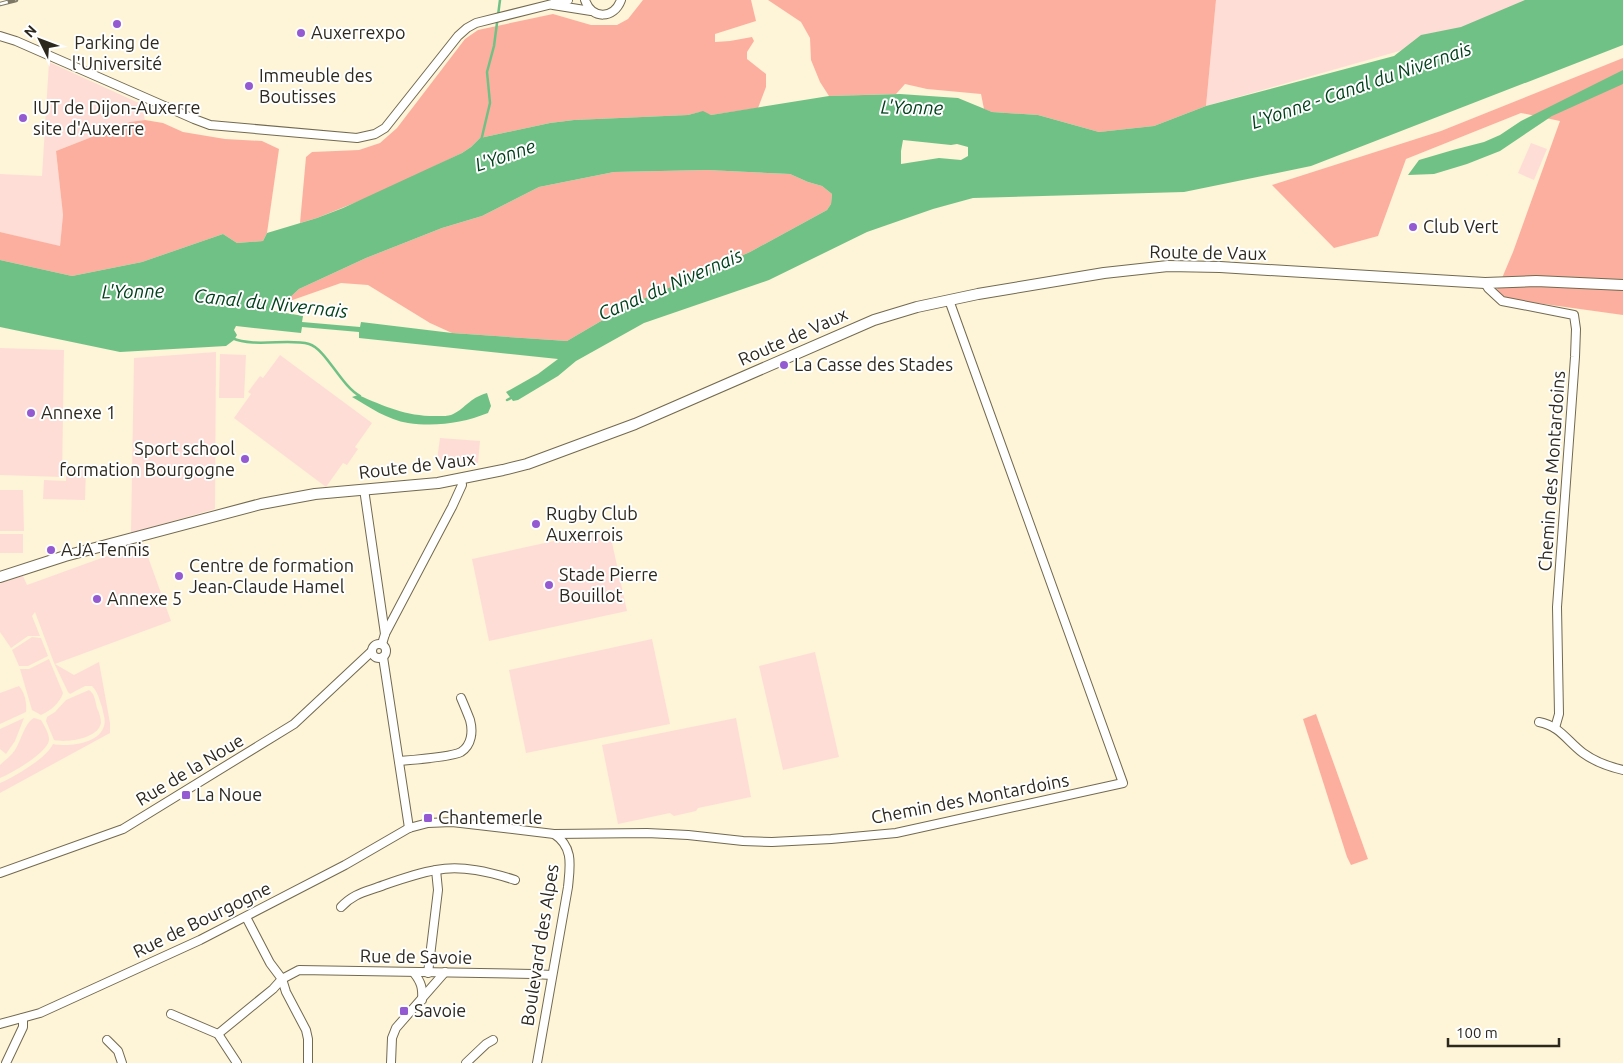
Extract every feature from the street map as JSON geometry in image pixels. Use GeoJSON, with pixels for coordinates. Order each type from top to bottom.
{"type":"FeatureCollection","features":[{"type":"Feature","properties":{"kind":"street"},"geometry":{"type":"LineString","coordinates":[[0,36],[16,41],[180,114],[210,124],[357,138],[375,134],[385,128],[458,36],[467,28],[476,23],[568,0]]}},
{"type":"Feature","properties":{"kind":"street"},"geometry":{"type":"LineString","coordinates":[[585,0],[592,12]]}},
{"type":"Feature","properties":{"kind":"street"},"geometry":{"type":"LineString","coordinates":[[551,5],[604,15],[615,11],[621,0]]}},
{"type":"Feature","properties":{"kind":"street","name":"Route de Vaux"},"geometry":{"type":"LineString","coordinates":[[0,577],[65,556],[261,504],[315,494],[438,483],[504,470],[659,414],[855,327],[901,311],[949,300],[1104,273],[1168,266],[1230,267],[1485,283],[1536,281],[1623,285]]}},
{"type":"Feature","properties":{"kind":"street","name":"Chemin des Montardoins"},"geometry":{"type":"LineString","coordinates":[[1485,283],[1502,301],[1574,315],[1576,329],[1575,357],[1557,607],[1559,714],[1555,728]]}},
{"type":"Feature","properties":{"kind":"street","name":"Chemin des Montardoins"},"geometry":{"type":"LineString","coordinates":[[554,834],[647,833],[772,842],[831,840],[896,833],[1123,783],[949,300]]}},
{"type":"Feature","properties":{"kind":"street"},"geometry":{"type":"LineString","coordinates":[[382,644],[385,634],[452,507],[462,485],[461,478]]}},
{"type":"Feature","properties":{"kind":"street"},"geometry":{"type":"LineString","coordinates":[[364,489],[385,634]]}},
{"type":"Feature","properties":{"kind":"street"},"geometry":{"type":"LineString","coordinates":[[382,644],[374,645],[372,652],[377,658],[383,657]]}},
{"type":"Feature","properties":{"kind":"street"},"geometry":{"type":"LineString","coordinates":[[382,644],[386,650],[383,657],[410,828],[428,823],[452,822],[554,834]]}},
{"type":"Feature","properties":{"kind":"street","name":"Rue de la Noue"},"geometry":{"type":"LineString","coordinates":[[0,873],[123,829],[294,724],[361,660],[372,652]]}},
{"type":"Feature","properties":{"kind":"street"},"geometry":{"type":"LineString","coordinates":[[399,762],[455,754],[465,748],[471,738],[471,730],[470,720],[461,698]]}},
{"type":"Feature","properties":{"kind":"street"},"geometry":{"type":"LineString","coordinates":[[1539,722],[1549,724],[1555,728],[1583,753],[1612,767],[1623,770]]}},
{"type":"Feature","properties":{"kind":"street","name":"Rue de Bourgogne"},"geometry":{"type":"LineString","coordinates":[[0,1024],[40,1013],[120,978],[246,917],[410,828]]}},
{"type":"Feature","properties":{"kind":"street","name":"Boulevard des Alpes"},"geometry":{"type":"LineString","coordinates":[[537,1063],[569,875],[567,847],[561,838],[554,834]]}},
{"type":"Feature","properties":{"kind":"street"},"geometry":{"type":"LineString","coordinates":[[341,907],[350,897],[436,870],[451,868],[492,872],[515,880]]}},
{"type":"Feature","properties":{"kind":"street"},"geometry":{"type":"LineString","coordinates":[[428,973],[438,890],[436,870]]}},
{"type":"Feature","properties":{"kind":"street"},"geometry":{"type":"LineString","coordinates":[[246,917],[270,963],[282,979],[286,992],[308,1034],[308,1063]]}},
{"type":"Feature","properties":{"kind":"street","name":"Rue de Savoie"},"geometry":{"type":"LineString","coordinates":[[282,979],[299,970],[552,975]]}},
{"type":"Feature","properties":{"kind":"street"},"geometry":{"type":"LineString","coordinates":[[391,1063],[392,1038],[396,1028],[445,972]]}},
{"type":"Feature","properties":{"kind":"street"},"geometry":{"type":"LineString","coordinates":[[414,973],[423,989],[422,1000]]}},
{"type":"Feature","properties":{"kind":"street"},"geometry":{"type":"LineString","coordinates":[[218,1034],[282,979]]}},
{"type":"Feature","properties":{"kind":"street"},"geometry":{"type":"LineString","coordinates":[[171,1014],[218,1034],[237,1063]]}},
{"type":"Feature","properties":{"kind":"street"},"geometry":{"type":"LineString","coordinates":[[5,1061],[23,1027],[24,1018]]}},
{"type":"Feature","properties":{"kind":"street"},"geometry":{"type":"LineString","coordinates":[[107,1040],[118,1052],[122,1063]]}},
{"type":"Feature","properties":{"kind":"street"},"geometry":{"type":"LineString","coordinates":[[466,1063],[493,1040]]}},
{"type":"Feature","properties":{"kind":"shaded area"},"geometry":{"type":"Polygon","coordinates":[[[643,0],[751,0],[756,21],[715,34],[715,42],[752,37],[754,41],[747,52],[747,59],[766,74],[766,87],[758,108],[711,115],[700,112],[688,115],[574,120],[550,123],[480,138],[462,153],[379,193],[300,223],[306,157],[312,152],[359,150],[380,143],[397,128],[465,39],[478,30],[553,14],[591,25],[617,25],[628,19],[643,0]]]}},
{"type":"Feature","properties":{"kind":"shaded area"},"geometry":{"type":"Polygon","coordinates":[[[768,0],[1216,0],[1206,106],[1154,126],[1099,132],[1038,115],[992,112],[984,109],[981,94],[927,89],[905,84],[896,94],[829,96],[820,82],[811,60],[810,38],[801,22],[768,0]]]}},
{"type":"Feature","properties":{"kind":"shaded area"},"geometry":{"type":"Polygon","coordinates":[[[1216,0],[1579,0],[1206,106],[1216,0]]]}},
{"type":"Feature","properties":{"kind":"shaded area"},"geometry":{"type":"Polygon","coordinates":[[[1623,58],[1623,315],[1494,297],[1513,252],[1560,121],[1521,113],[1406,159],[1378,236],[1334,248],[1272,185],[1441,131],[1623,58]]]}},
{"type":"Feature","properties":{"kind":"shaded area"},"geometry":{"type":"Polygon","coordinates":[[[49,62],[141,104],[145,120],[130,122],[56,151],[63,215],[60,247],[0,232],[0,174],[42,176],[49,62]]]}},
{"type":"Feature","properties":{"kind":"shaded area"},"geometry":{"type":"Polygon","coordinates":[[[145,120],[163,123],[183,132],[225,139],[262,141],[279,149],[267,233],[263,241],[237,243],[223,234],[142,262],[72,276],[0,260],[0,232],[60,246],[63,215],[56,151],[130,122],[145,120]]]}},
{"type":"Feature","properties":{"kind":"shaded area"},"geometry":{"type":"Polygon","coordinates":[[[1531,143],[1547,149],[1534,180],[1518,173],[1531,143]]]}},
{"type":"Feature","properties":{"kind":"shaded area"},"geometry":{"type":"Polygon","coordinates":[[[707,170],[790,174],[822,186],[832,194],[831,204],[827,210],[750,252],[625,307],[567,341],[452,333],[430,323],[368,285],[341,283],[284,303],[299,289],[366,258],[442,228],[482,216],[539,187],[614,172],[707,170]]]}},
{"type":"Feature","properties":{"kind":"shaded area","name":"Annexe 1"},"geometry":{"type":"Polygon","coordinates":[[[0,348],[64,350],[62,477],[0,475],[0,348]]]}},
{"type":"Feature","properties":{"kind":"shaded area"},"geometry":{"type":"Polygon","coordinates":[[[216,352],[215,509],[131,533],[134,358],[216,352]]]}},
{"type":"Feature","properties":{"kind":"shaded area"},"geometry":{"type":"Polygon","coordinates":[[[220,354],[246,355],[244,398],[219,398],[220,354]]]}},
{"type":"Feature","properties":{"kind":"shaded area"},"geometry":{"type":"Polygon","coordinates":[[[280,355],[372,423],[355,447],[358,449],[347,465],[343,463],[326,487],[234,418],[251,394],[248,392],[260,376],[263,378],[280,355]]]}},
{"type":"Feature","properties":{"kind":"shaded area"},"geometry":{"type":"Polygon","coordinates":[[[440,438],[480,441],[478,463],[437,460],[440,438]]]}},
{"type":"Feature","properties":{"kind":"shaded area"},"geometry":{"type":"Polygon","coordinates":[[[66,468],[86,468],[85,500],[43,499],[44,480],[66,481],[66,468]]]}},
{"type":"Feature","properties":{"kind":"shaded area"},"geometry":{"type":"Polygon","coordinates":[[[0,490],[23,490],[24,531],[0,531],[0,490]]]}},
{"type":"Feature","properties":{"kind":"shaded area","name":"Stade Pierre Bouillot"},"geometry":{"type":"Polygon","coordinates":[[[609,529],[627,611],[489,641],[472,559],[609,529]]]}},
{"type":"Feature","properties":{"kind":"shaded area"},"geometry":{"type":"Polygon","coordinates":[[[0,534],[23,534],[23,553],[0,553],[0,534]]]}},
{"type":"Feature","properties":{"kind":"shaded area","name":"Annexe 5"},"geometry":{"type":"Polygon","coordinates":[[[143,543],[171,621],[55,664],[74,675],[99,662],[110,723],[110,733],[0,793],[0,783],[37,761],[53,744],[67,745],[90,740],[101,732],[105,721],[99,698],[92,686],[85,686],[70,694],[68,692],[54,663],[35,612],[32,616],[40,636],[28,636],[11,648],[0,632],[0,583],[23,576],[27,585],[143,543]]]}},
{"type":"Feature","properties":{"kind":"shaded area"},"geometry":{"type":"Polygon","coordinates":[[[32,637],[41,638],[48,656],[28,666],[19,666],[12,650],[32,637]]]}},
{"type":"Feature","properties":{"kind":"shaded area"},"geometry":{"type":"Polygon","coordinates":[[[652,639],[670,724],[526,753],[509,670],[652,639]]]}},
{"type":"Feature","properties":{"kind":"shaded area"},"geometry":{"type":"Polygon","coordinates":[[[815,652],[839,757],[783,770],[759,666],[815,652]]]}},
{"type":"Feature","properties":{"kind":"shaded area"},"geometry":{"type":"Polygon","coordinates":[[[49,659],[63,693],[60,700],[54,706],[41,715],[32,710],[20,669],[29,669],[49,659]]]}},
{"type":"Feature","properties":{"kind":"shaded area"},"geometry":{"type":"Polygon","coordinates":[[[19,686],[25,698],[26,712],[0,724],[0,693],[19,686]]]}},
{"type":"Feature","properties":{"kind":"shaded area"},"geometry":{"type":"Polygon","coordinates":[[[89,690],[94,696],[100,717],[101,723],[99,728],[94,733],[81,739],[54,740],[46,721],[47,717],[55,712],[66,700],[89,690]]]}},
{"type":"Feature","properties":{"kind":"shaded area"},"geometry":{"type":"Polygon","coordinates":[[[1316,714],[1368,859],[1351,865],[1303,719],[1316,714]]]}},
{"type":"Feature","properties":{"kind":"shaded area"},"geometry":{"type":"Polygon","coordinates":[[[24,718],[15,741],[6,754],[0,749],[0,729],[24,718]]]}},
{"type":"Feature","properties":{"kind":"shaded area"},"geometry":{"type":"Polygon","coordinates":[[[34,718],[41,720],[45,727],[49,737],[48,744],[37,756],[0,778],[0,765],[15,750],[26,728],[34,718]]]}},
{"type":"Feature","properties":{"kind":"shaded area"},"geometry":{"type":"Polygon","coordinates":[[[736,718],[751,797],[698,808],[696,811],[674,816],[670,813],[618,824],[602,745],[736,718]]]}},
{"type":"Feature","properties":{"kind":"water"},"geometry":{"type":"Polygon","coordinates":[[[1525,0],[1623,0],[1623,45],[1311,166],[1184,192],[973,198],[933,209],[867,232],[769,280],[644,323],[576,361],[558,376],[518,400],[513,401],[506,392],[538,374],[558,359],[359,338],[359,332],[302,327],[301,333],[236,326],[234,330],[237,335],[226,346],[120,352],[0,327],[0,260],[72,276],[142,262],[223,234],[237,243],[263,241],[267,233],[343,208],[462,153],[480,138],[550,123],[574,120],[688,115],[703,111],[711,115],[829,96],[900,94],[958,98],[992,112],[1038,115],[1099,132],[1154,126],[1206,106],[1394,56],[1421,35],[1461,27],[1525,0]],[[903,140],[901,164],[939,158],[961,160],[968,156],[968,147],[957,144],[903,140]],[[707,170],[614,172],[539,187],[482,216],[442,228],[366,258],[299,289],[284,303],[271,306],[269,310],[303,316],[302,322],[360,327],[361,322],[452,333],[567,341],[625,307],[750,252],[827,210],[831,204],[832,194],[822,186],[790,174],[707,170]]]}},
{"type":"Feature","properties":{"kind":"water"},"geometry":{"type":"Polygon","coordinates":[[[1623,70],[1623,84],[1552,116],[1500,151],[1434,174],[1408,175],[1419,160],[1484,142],[1500,135],[1521,121],[1623,70]]]}},
{"type":"Feature","properties":{"kind":"water"},"geometry":{"type":"Polygon","coordinates":[[[487,393],[491,406],[488,413],[459,422],[439,424],[408,423],[393,419],[352,397],[358,395],[407,413],[444,416],[456,413],[476,398],[487,393]]]}},
{"type":"Feature","properties":{"kind":"waterway","name":"L'Yonne"},"geometry":{"type":"LineString","coordinates":[[481,141],[490,103],[487,72],[494,46],[500,0]]}},
{"type":"Feature","properties":{"kind":"waterway"},"geometry":{"type":"LineString","coordinates":[[232,338],[261,343],[301,342],[309,344],[321,353],[346,384],[360,396]]}},
{"type":"Feature","properties":{"kind":"waterway"},"geometry":{"type":"LineString","coordinates":[[507,400],[513,397]]}},
{"type":"Feature","properties":{"kind":"railway"},"geometry":{"type":"LineString","coordinates":[[0,4],[16,0]]}},
{"type":"Feature","properties":{"kind":"place","name":"Parking de l'Université"},"geometry":{"type":"Point","coordinates":[117,24]}},
{"type":"Feature","properties":{"kind":"place","name":"Auxerrexpo"},"geometry":{"type":"Point","coordinates":[301,33]}},
{"type":"Feature","properties":{"kind":"place","name":"Immeuble des Boutisses"},"geometry":{"type":"Point","coordinates":[249,86]}},
{"type":"Feature","properties":{"kind":"place","name":"IUT de Dijon-Auxerre site d'Auxerre"},"geometry":{"type":"Point","coordinates":[23,118]}},
{"type":"Feature","properties":{"kind":"place","name":"Club Vert"},"geometry":{"type":"Point","coordinates":[1413,227]}},
{"type":"Feature","properties":{"kind":"place","name":"La Casse des Stades"},"geometry":{"type":"Point","coordinates":[784,365]}},
{"type":"Feature","properties":{"kind":"place","name":"Annexe 1"},"geometry":{"type":"Point","coordinates":[31,413]}},
{"type":"Feature","properties":{"kind":"place","name":"Sport school formation Bourgogne"},"geometry":{"type":"Point","coordinates":[245,459]}},
{"type":"Feature","properties":{"kind":"place","name":"Rugby Club Auxerrois"},"geometry":{"type":"Point","coordinates":[536,524]}},
{"type":"Feature","properties":{"kind":"place","name":"AJA Tennis"},"geometry":{"type":"Point","coordinates":[51,550]}},
{"type":"Feature","properties":{"kind":"place","name":"Centre de formation Jean-Claude Hamel"},"geometry":{"type":"Point","coordinates":[179,576]}},
{"type":"Feature","properties":{"kind":"place","name":"Stade Pierre Bouillot"},"geometry":{"type":"Point","coordinates":[549,585]}},
{"type":"Feature","properties":{"kind":"place","name":"Annexe 5"},"geometry":{"type":"Point","coordinates":[97,599]}},
{"type":"Feature","properties":{"kind":"place","name":"La Noue"},"geometry":{"type":"Point","coordinates":[186,795]}},
{"type":"Feature","properties":{"kind":"place","name":"Chantemerle"},"geometry":{"type":"Point","coordinates":[428,818]}},
{"type":"Feature","properties":{"kind":"place","name":"Savoie"},"geometry":{"type":"Point","coordinates":[404,1011]}},
{"type":"Feature","properties":{"kind":"water label","name":"L'Yonne - Canal du Nivernais"},"geometry":{"type":"Point","coordinates":[1361,85]}},
{"type":"Feature","properties":{"kind":"water label","name":"Canal du Nivernais"},"geometry":{"type":"Point","coordinates":[670,284]}},
{"type":"Feature","properties":{"kind":"water label","name":"Canal du Nivernais"},"geometry":{"type":"Point","coordinates":[271,303]}}]}
